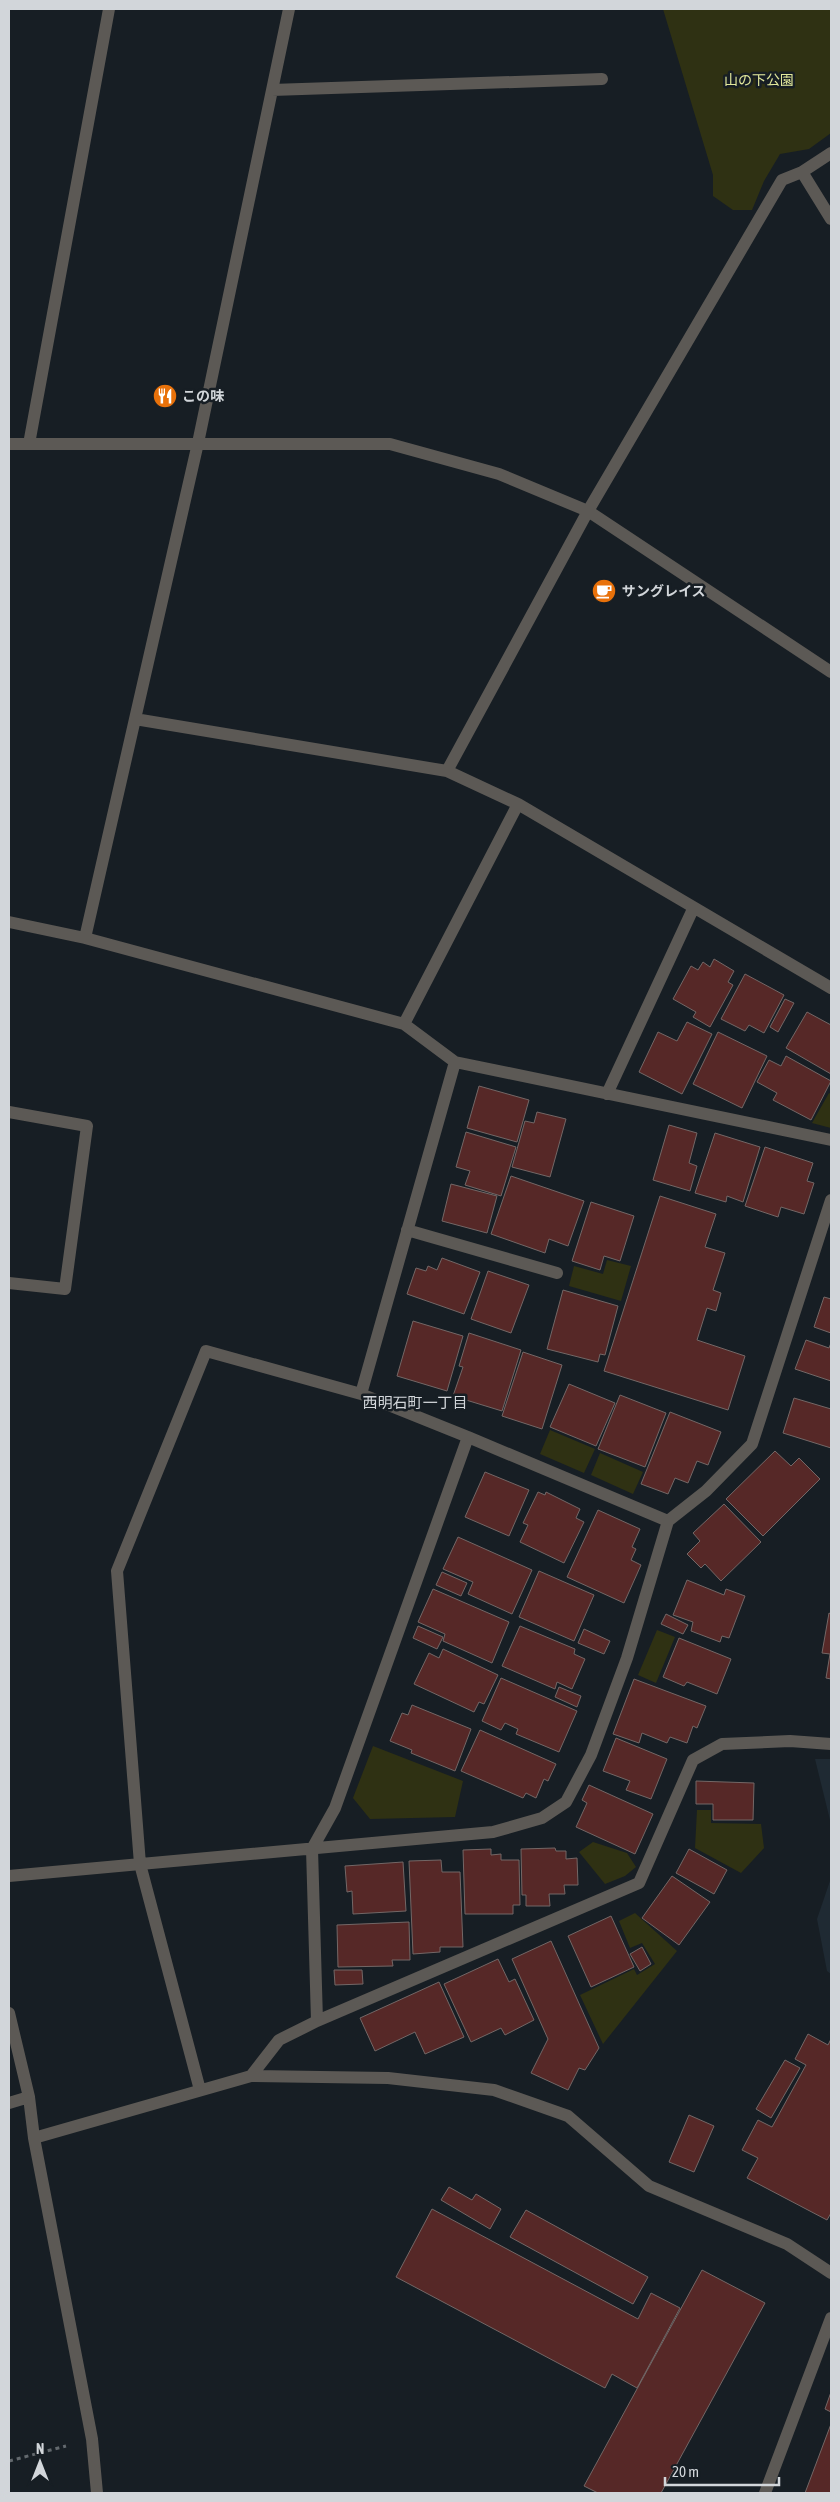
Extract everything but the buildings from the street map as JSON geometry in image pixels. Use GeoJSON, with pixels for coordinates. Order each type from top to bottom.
{"type":"FeatureCollection","features":[{"type":"Feature","properties":{"kind":"street"},"geometry":{"type":"LineString","coordinates":[[29,444],[109,9]]}},
{"type":"Feature","properties":{"kind":"street"},"geometry":{"type":"LineString","coordinates":[[86,938],[198,443],[289,9]]}},
{"type":"Feature","properties":{"kind":"street"},"geometry":{"type":"LineString","coordinates":[[272,90],[602,79]]}},
{"type":"Feature","properties":{"kind":"street"},"geometry":{"type":"LineString","coordinates":[[447,771],[588,511],[782,180],[802,172],[831,153]]}},
{"type":"Feature","properties":{"kind":"street"},"geometry":{"type":"LineString","coordinates":[[802,172],[831,219]]}},
{"type":"Feature","properties":{"kind":"street"},"geometry":{"type":"LineString","coordinates":[[9,444],[390,444],[499,474],[588,511],[831,672]]}},
{"type":"Feature","properties":{"kind":"street"},"geometry":{"type":"LineString","coordinates":[[135,719],[447,771],[518,804],[693,909],[831,988]]}},
{"type":"Feature","properties":{"kind":"street"},"geometry":{"type":"LineString","coordinates":[[404,1024],[518,804]]}},
{"type":"Feature","properties":{"kind":"street"},"geometry":{"type":"LineString","coordinates":[[607,1094],[693,909]]}},
{"type":"Feature","properties":{"kind":"street"},"geometry":{"type":"LineString","coordinates":[[9,922],[86,938],[404,1024],[455,1062],[831,1140]]}},
{"type":"Feature","properties":{"kind":"street"},"geometry":{"type":"LineString","coordinates":[[361,1394],[455,1062]]}},
{"type":"Feature","properties":{"kind":"street"},"geometry":{"type":"LineString","coordinates":[[9,1112],[87,1126],[65,1289],[9,1283]]}},
{"type":"Feature","properties":{"kind":"street"},"geometry":{"type":"LineString","coordinates":[[9,1876],[312,1850],[493,1832],[542,1818],[566,1802],[591,1755],[627,1658],[668,1521],[706,1491],[752,1444],[831,1200]]}},
{"type":"Feature","properties":{"kind":"street"},"geometry":{"type":"LineString","coordinates":[[407,1230],[557,1273]]}},
{"type":"Feature","properties":{"kind":"street"},"geometry":{"type":"LineString","coordinates":[[200,2090],[140,1864],[117,1571],[206,1351],[361,1394],[668,1521]]}},
{"type":"Feature","properties":{"kind":"street"},"geometry":{"type":"LineString","coordinates":[[317,2021],[312,1850],[335,1808],[468,1438]]}},
{"type":"Feature","properties":{"kind":"street"},"geometry":{"type":"LineString","coordinates":[[251,2076],[279,2040],[317,2021],[639,1883],[693,1760],[722,1744],[790,1741],[831,1744]]}},
{"type":"Feature","properties":{"kind":"street"},"geometry":{"type":"LineString","coordinates":[[9,2013],[29,2097],[34,2138],[92,2439],[97,2493]]}},
{"type":"Feature","properties":{"kind":"street"},"geometry":{"type":"LineString","coordinates":[[34,2138],[251,2076],[388,2078],[494,2090],[568,2116],[649,2186],[787,2244],[831,2273]]}},
{"type":"Feature","properties":{"kind":"street"},"geometry":{"type":"LineString","coordinates":[[9,2103],[29,2097]]}},
{"type":"Feature","properties":{"kind":"street"},"geometry":{"type":"LineString","coordinates":[[765,2493],[831,2318]]}},
{"type":"Feature","properties":{"kind":"path"},"geometry":{"type":"LineString","coordinates":[[9,2461],[92,2439]]}},
{"type":"Feature","properties":{"kind":"shaded area"},"geometry":{"type":"Polygon","coordinates":[[[815,1759],[831,1759],[831,1824],[815,1759]]]}},
{"type":"Feature","properties":{"kind":"shaded area"},"geometry":{"type":"Polygon","coordinates":[[[831,1878],[831,1974],[827,1971],[817,1919],[831,1878]]]}},
{"type":"Feature","properties":{"kind":"green space","name":"山の下公園"},"geometry":{"type":"Polygon","coordinates":[[[663,9],[831,9],[831,133],[809,149],[780,154],[764,181],[752,210],[733,210],[713,196],[713,175],[663,9]]]}},
{"type":"Feature","properties":{"kind":"green space"},"geometry":{"type":"Polygon","coordinates":[[[829,1093],[831,1094],[831,1128],[812,1123],[829,1093]]]}},
{"type":"Feature","properties":{"kind":"green space"},"geometry":{"type":"Polygon","coordinates":[[[607,1260],[631,1266],[621,1301],[569,1286],[574,1266],[603,1274],[607,1260]]]}},
{"type":"Feature","properties":{"kind":"green space"},"geometry":{"type":"Polygon","coordinates":[[[550,1430],[595,1449],[584,1473],[540,1454],[550,1430]]]}},
{"type":"Feature","properties":{"kind":"green space"},"geometry":{"type":"Polygon","coordinates":[[[600,1453],[643,1472],[633,1494],[591,1475],[600,1453]]]}},
{"type":"Feature","properties":{"kind":"green space"},"geometry":{"type":"Polygon","coordinates":[[[657,1630],[675,1637],[656,1683],[638,1675],[657,1630]]]}},
{"type":"Feature","properties":{"kind":"green space"},"geometry":{"type":"Polygon","coordinates":[[[373,1746],[463,1781],[455,1817],[370,1819],[353,1798],[373,1746]]]}},
{"type":"Feature","properties":{"kind":"green space"},"geometry":{"type":"Polygon","coordinates":[[[697,1810],[711,1810],[711,1823],[761,1824],[764,1848],[741,1873],[695,1848],[697,1810]]]}},
{"type":"Feature","properties":{"kind":"green space"},"geometry":{"type":"Polygon","coordinates":[[[593,1842],[627,1853],[636,1867],[625,1876],[605,1884],[579,1852],[593,1842]]]}},
{"type":"Feature","properties":{"kind":"green space"},"geometry":{"type":"Polygon","coordinates":[[[635,1913],[677,1951],[603,2044],[580,1995],[634,1969],[637,1975],[655,1964],[642,1943],[630,1948],[619,1921],[635,1913]]]}},
{"type":"Feature","properties":{"kind":"place","name":"この味"},"geometry":{"type":"Point","coordinates":[165,396]}},
{"type":"Feature","properties":{"kind":"place","name":"サングレイス"},"geometry":{"type":"Point","coordinates":[604,591]}},
{"type":"Feature","properties":{"kind":"district","name":"西明石町一丁目"},"geometry":{"type":"Point","coordinates":[415,1402]}}]}
